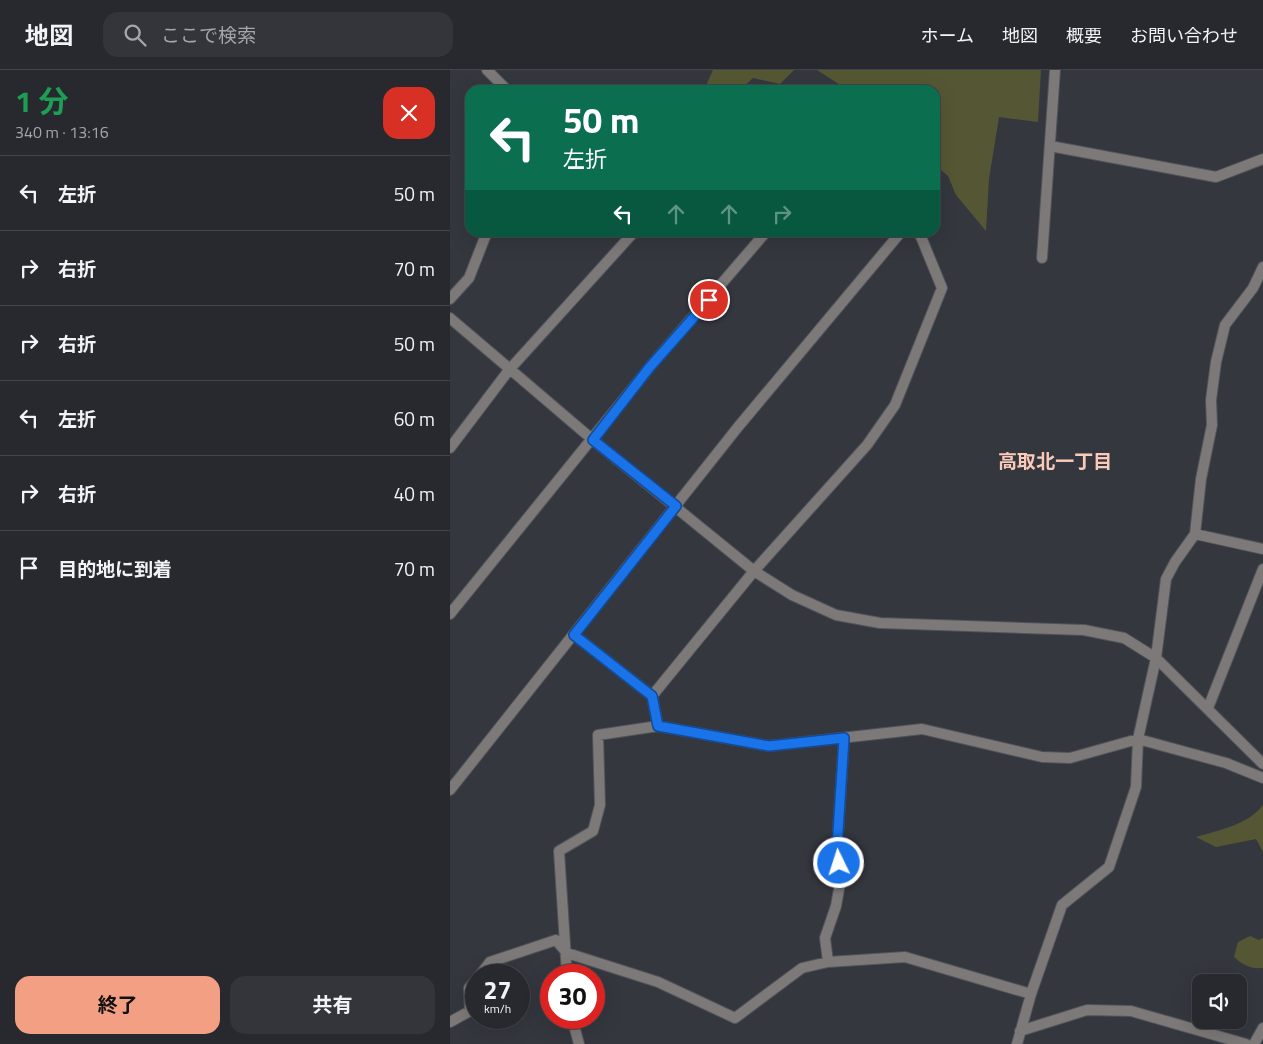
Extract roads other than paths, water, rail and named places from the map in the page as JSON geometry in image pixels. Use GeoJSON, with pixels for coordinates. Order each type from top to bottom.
{"type":"FeatureCollection","features":[{"type":"Feature","properties":{"kind":"street"},"geometry":{"type":"LineString","coordinates":[[487,70],[502,85]]}},
{"type":"Feature","properties":{"kind":"street"},"geometry":{"type":"LineString","coordinates":[[1042,258],[1055,70]]}},
{"type":"Feature","properties":{"kind":"street"},"geometry":{"type":"LineString","coordinates":[[1050,146],[1216,177],[1263,160]]}},
{"type":"Feature","properties":{"kind":"street"},"geometry":{"type":"LineString","coordinates":[[450,299],[469,278],[484,237]]}},
{"type":"Feature","properties":{"kind":"street"},"geometry":{"type":"LineString","coordinates":[[450,448],[509,370],[629,237]]}},
{"type":"Feature","properties":{"kind":"street"},"geometry":{"type":"LineString","coordinates":[[450,614],[593,440],[649,368],[762,237]]}},
{"type":"Feature","properties":{"kind":"street"},"geometry":{"type":"LineString","coordinates":[[450,790],[738,426],[897,237]]}},
{"type":"Feature","properties":{"kind":"street"},"geometry":{"type":"LineString","coordinates":[[652,696],[754,571],[867,445],[894,405],[942,288],[921,237]]}},
{"type":"Feature","properties":{"kind":"street"},"geometry":{"type":"LineString","coordinates":[[1017,1044],[1031,994],[1062,905],[1110,868],[1136,787],[1138,739],[1156,658],[1166,579],[1175,562],[1195,534],[1201,479],[1212,425],[1211,400],[1216,362],[1225,325],[1253,288],[1263,267]]}},
{"type":"Feature","properties":{"kind":"street"},"geometry":{"type":"LineString","coordinates":[[450,318],[593,440],[754,571],[792,595],[836,615],[880,623],[1084,630],[1124,638],[1156,658],[1263,764]]}},
{"type":"Feature","properties":{"kind":"street"},"geometry":{"type":"LineString","coordinates":[[1195,534],[1263,549]]}},
{"type":"Feature","properties":{"kind":"street"},"geometry":{"type":"LineString","coordinates":[[1208,708],[1263,569]]}},
{"type":"Feature","properties":{"kind":"street"},"geometry":{"type":"LineString","coordinates":[[574,635],[652,696],[658,726]]}},
{"type":"Feature","properties":{"kind":"street"},"geometry":{"type":"LineString","coordinates":[[567,964],[559,851],[593,831],[600,805],[598,735],[658,726],[769,746],[922,729],[1042,757],[1070,758],[1138,739],[1226,763],[1263,778]]}},
{"type":"Feature","properties":{"kind":"street"},"geometry":{"type":"LineString","coordinates":[[828,962],[825,938],[836,906],[841,878],[837,848],[844,738]]}},
{"type":"Feature","properties":{"kind":"street"},"geometry":{"type":"LineString","coordinates":[[488,964],[556,940],[567,953],[658,982],[735,1018],[802,968],[828,962],[905,957],[1031,994]]}},
{"type":"Feature","properties":{"kind":"street"},"geometry":{"type":"LineString","coordinates":[[1020,1032],[1087,1010],[1131,1011],[1246,1044]]}},
{"type":"Feature","properties":{"kind":"street"},"geometry":{"type":"LineString","coordinates":[[450,1022],[465,1014]]}},
{"type":"Feature","properties":{"kind":"street"},"geometry":{"type":"LineString","coordinates":[[1254,1044],[1263,1028]]}},
{"type":"Feature","properties":{"kind":"street"},"geometry":{"type":"LineString","coordinates":[[575,1029],[579,1044]]}},
{"type":"Feature","properties":{"kind":"district","name":"高取北一丁目"},"geometry":{"type":"Point","coordinates":[1055,461]}}]}
